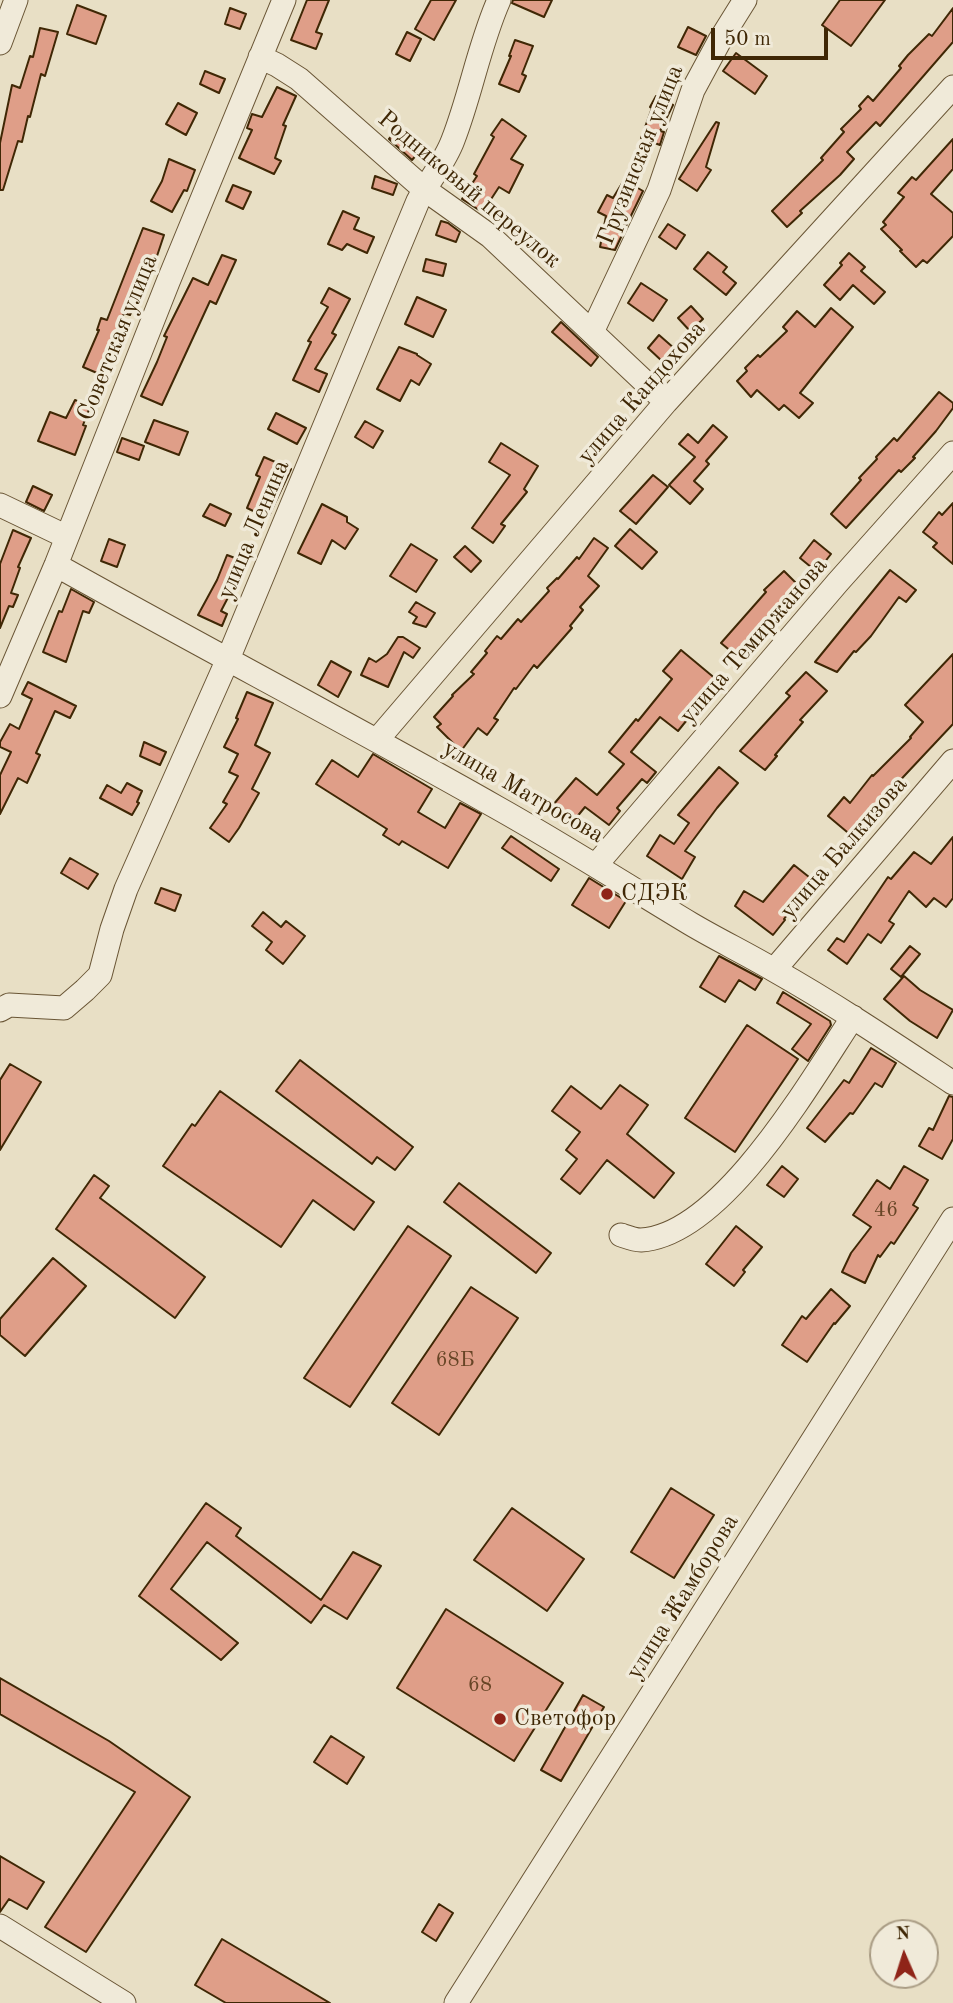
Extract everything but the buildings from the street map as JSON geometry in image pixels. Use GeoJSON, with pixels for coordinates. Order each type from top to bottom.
{"type":"FeatureCollection","features":[{"type":"Feature","properties":{"kind":"street"},"geometry":{"type":"LineString","coordinates":[[0,43],[16,0]]}},
{"type":"Feature","properties":{"kind":"street","name":"Советская улица"},"geometry":{"type":"LineString","coordinates":[[0,696],[56,565],[284,0]]}},
{"type":"Feature","properties":{"kind":"street","name":"улица Ленина"},"geometry":{"type":"LineString","coordinates":[[0,1010],[9,1005],[64,1008],[100,975],[126,889],[228,659],[424,189],[453,141],[499,0]]}},
{"type":"Feature","properties":{"kind":"street","name":"Грузинская улица"},"geometry":{"type":"LineString","coordinates":[[592,332],[659,190],[694,90],[745,0]]}},
{"type":"Feature","properties":{"kind":"street","name":"Родниковый переулок"},"geometry":{"type":"LineString","coordinates":[[260,57],[299,79],[424,189],[490,236],[666,402]]}},
{"type":"Feature","properties":{"kind":"street","name":"улица Кандохова"},"geometry":{"type":"LineString","coordinates":[[377,740],[666,402],[953,87]]}},
{"type":"Feature","properties":{"kind":"street","name":"улица Темиржанова"},"geometry":{"type":"LineString","coordinates":[[596,864],[838,582],[953,453]]}},
{"type":"Feature","properties":{"kind":"street"},"geometry":{"type":"LineString","coordinates":[[0,505],[66,537]]}},
{"type":"Feature","properties":{"kind":"street","name":"улица Матросова"},"geometry":{"type":"LineString","coordinates":[[56,565],[377,740],[596,864],[692,925],[853,1017],[953,1083]]}},
{"type":"Feature","properties":{"kind":"street","name":"улица Балкизова"},"geometry":{"type":"LineString","coordinates":[[774,970],[953,761]]}},
{"type":"Feature","properties":{"kind":"street"},"geometry":{"type":"LineString","coordinates":[[621,1235],[639,1240],[658,1237],[683,1226],[741,1178],[776,1133],[853,1017]]}},
{"type":"Feature","properties":{"kind":"street","name":"улица Жамборова"},"geometry":{"type":"LineString","coordinates":[[456,2003],[953,1219]]}},
{"type":"Feature","properties":{"kind":"street"},"geometry":{"type":"LineString","coordinates":[[0,1926],[124,2003]]}},
{"type":"Feature","properties":{"kind":"place","name":"СДЭК"},"geometry":{"type":"Point","coordinates":[607,894]}},
{"type":"Feature","properties":{"kind":"place","name":"Светофор"},"geometry":{"type":"Point","coordinates":[500,1719]}}]}
